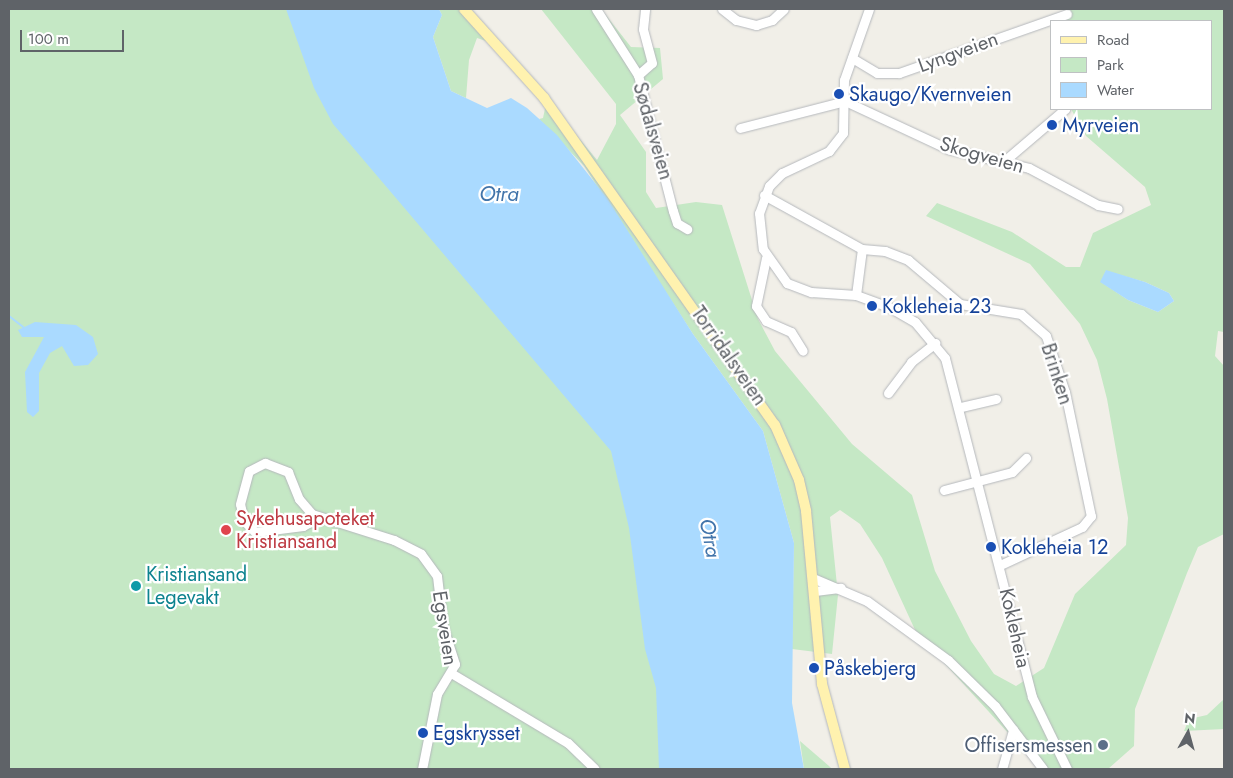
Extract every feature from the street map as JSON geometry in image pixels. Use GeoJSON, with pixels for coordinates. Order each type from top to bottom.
{"type":"FeatureCollection","features":[{"type":"Feature","properties":{"kind":"main road","name":"Torridalsveien"},"geometry":{"type":"LineString","coordinates":[[464,9],[544,98],[765,407],[799,480],[815,579],[822,684],[845,769]]}},
{"type":"Feature","properties":{"kind":"street","name":"Sødalsveien"},"geometry":{"type":"LineString","coordinates":[[596,9],[638,75],[673,211],[677,223],[687,229]]}},
{"type":"Feature","properties":{"kind":"street"},"geometry":{"type":"LineString","coordinates":[[638,75],[652,63],[643,28],[645,9]]}},
{"type":"Feature","properties":{"kind":"street"},"geometry":{"type":"LineString","coordinates":[[722,9],[736,20],[756,25],[772,20],[784,9]]}},
{"type":"Feature","properties":{"kind":"street","name":"Kokleheia"},"geometry":{"type":"LineString","coordinates":[[803,351],[791,332],[766,321],[756,306],[766,257],[759,222],[764,195],[782,173],[835,145],[846,120],[844,80],[869,9]]}},
{"type":"Feature","properties":{"kind":"street","name":"Lyngveien"},"geometry":{"type":"LineString","coordinates":[[1053,20],[1067,15]]}},
{"type":"Feature","properties":{"kind":"street","name":"Lyngveien"},"geometry":{"type":"LineString","coordinates":[[852,58],[876,73],[899,73],[1050,21]]}},
{"type":"Feature","properties":{"kind":"street"},"geometry":{"type":"LineString","coordinates":[[740,128],[844,101]]}},
{"type":"Feature","properties":{"kind":"street","name":"Skogveien"},"geometry":{"type":"LineString","coordinates":[[844,101],[948,150],[1029,168],[1098,205],[1118,209]]}},
{"type":"Feature","properties":{"kind":"street"},"geometry":{"type":"LineString","coordinates":[[1003,162],[1064,110]]}},
{"type":"Feature","properties":{"kind":"street","name":"Brinken"},"geometry":{"type":"LineString","coordinates":[[764,195],[862,249],[885,251],[908,260],[960,304],[1026,317],[1049,341],[1092,516],[1082,527],[1000,565]]}},
{"type":"Feature","properties":{"kind":"street"},"geometry":{"type":"LineString","coordinates":[[856,295],[862,249]]}},
{"type":"Feature","properties":{"kind":"street","name":"Kokleheia"},"geometry":{"type":"LineString","coordinates":[[766,257],[780,277],[802,291],[856,295],[907,316],[935,343],[948,365],[980,481],[1032,697],[1067,769]]}},
{"type":"Feature","properties":{"kind":"street"},"geometry":{"type":"LineString","coordinates":[[888,393],[911,362],[935,343]]}},
{"type":"Feature","properties":{"kind":"street"},"geometry":{"type":"LineString","coordinates":[[961,407],[996,398]]}},
{"type":"Feature","properties":{"kind":"street"},"geometry":{"type":"LineString","coordinates":[[944,490],[1012,472],[1026,458]]}},
{"type":"Feature","properties":{"kind":"street","name":"Egsveien"},"geometry":{"type":"LineString","coordinates":[[319,517],[303,526],[255,532],[244,521],[240,504],[249,471],[265,463],[288,472],[304,507],[319,517],[394,540],[427,560],[439,585],[442,619],[455,661],[450,672],[568,743],[595,769]]}},
{"type":"Feature","properties":{"kind":"street"},"geometry":{"type":"LineString","coordinates":[[815,579],[841,588],[867,601],[948,660],[977,686],[1043,769]]}},
{"type":"Feature","properties":{"kind":"street"},"geometry":{"type":"LineString","coordinates":[[815,591],[841,588]]}},
{"type":"Feature","properties":{"kind":"street"},"geometry":{"type":"LineString","coordinates":[[422,769],[430,720],[450,672]]}},
{"type":"Feature","properties":{"kind":"street"},"geometry":{"type":"LineString","coordinates":[[1002,769],[1013,730]]}},
{"type":"Feature","properties":{"kind":"green space"},"geometry":{"type":"Polygon","coordinates":[[[9,9],[333,9],[631,419],[715,769],[9,769],[9,9]]]}},
{"type":"Feature","properties":{"kind":"green space"},"geometry":{"type":"Polygon","coordinates":[[[439,9],[463,9],[529,78],[597,160],[616,124],[616,104],[541,9],[601,9],[631,47],[660,48],[663,79],[620,115],[646,152],[646,192],[656,208],[696,202],[722,205],[758,319],[775,351],[852,444],[912,495],[935,571],[971,641],[994,674],[1016,686],[1044,668],[1075,594],[1126,545],[1128,518],[1107,399],[1097,360],[1080,324],[1030,264],[926,216],[937,203],[1012,232],[1066,267],[1080,267],[1093,233],[1151,205],[1145,187],[1086,136],[1072,110],[1213,110],[1213,20],[1067,20],[1067,9],[1224,9],[1224,332],[1218,331],[1215,356],[1224,366],[1224,534],[1198,547],[1135,709],[1134,746],[1108,769],[1041,769],[916,632],[882,558],[860,524],[840,510],[830,517],[838,595],[832,654],[792,649],[794,543],[763,431],[693,334],[584,166],[539,119],[543,118],[546,104],[519,68],[495,44],[477,38],[469,60],[466,98],[451,91],[433,37],[442,15],[439,9]],[[1106,271],[1101,282],[1128,300],[1158,312],[1174,301],[1169,293],[1145,282],[1106,271]]]}},
{"type":"Feature","properties":{"kind":"green space"},"geometry":{"type":"Polygon","coordinates":[[[1224,699],[1224,729],[1184,731],[1189,719],[1207,715],[1224,699]]]}},
{"type":"Feature","properties":{"kind":"green space"},"geometry":{"type":"Polygon","coordinates":[[[800,741],[829,766],[832,769],[804,769],[800,741]]]}},
{"type":"Feature","properties":{"kind":"water","name":"Otra"},"geometry":{"type":"Polygon","coordinates":[[[286,9],[439,9],[442,15],[433,37],[451,91],[487,108],[511,98],[527,108],[557,135],[607,198],[693,334],[763,431],[794,543],[792,703],[804,769],[659,769],[656,688],[645,649],[629,528],[611,451],[333,124],[314,88],[286,9]]]}},
{"type":"Feature","properties":{"kind":"water"},"geometry":{"type":"Polygon","coordinates":[[[1106,270],[1145,282],[1169,293],[1174,301],[1158,312],[1128,300],[1100,282],[1106,270]]]}},
{"type":"Feature","properties":{"kind":"water"},"geometry":{"type":"Polygon","coordinates":[[[35,322],[76,325],[93,337],[98,354],[88,365],[74,366],[62,346],[50,353],[39,373],[39,411],[33,417],[27,412],[25,372],[44,337],[22,337],[18,330],[35,322]]]}},
{"type":"Feature","properties":{"kind":"waterway"},"geometry":{"type":"LineString","coordinates":[[9,316],[23,327]]}},
{"type":"Feature","properties":{"kind":"place","name":"Skaugo/Kvernveien"},"geometry":{"type":"Point","coordinates":[839,94]}},
{"type":"Feature","properties":{"kind":"place","name":"Myrveien"},"geometry":{"type":"Point","coordinates":[1052,125]}},
{"type":"Feature","properties":{"kind":"place","name":"Kokleheia 23"},"geometry":{"type":"Point","coordinates":[872,306]}},
{"type":"Feature","properties":{"kind":"place","name":"Sykehusapoteket Kristiansand"},"geometry":{"type":"Point","coordinates":[226,530]}},
{"type":"Feature","properties":{"kind":"place","name":"Kokleheia 12"},"geometry":{"type":"Point","coordinates":[991,547]}},
{"type":"Feature","properties":{"kind":"place","name":"Kristiansand Legevakt"},"geometry":{"type":"Point","coordinates":[136,586]}},
{"type":"Feature","properties":{"kind":"place","name":"Påskebjerg"},"geometry":{"type":"Point","coordinates":[814,668]}},
{"type":"Feature","properties":{"kind":"place","name":"Egskrysset"},"geometry":{"type":"Point","coordinates":[423,733]}},
{"type":"Feature","properties":{"kind":"place","name":"Offisersmessen"},"geometry":{"type":"Point","coordinates":[1103,745]}}]}
